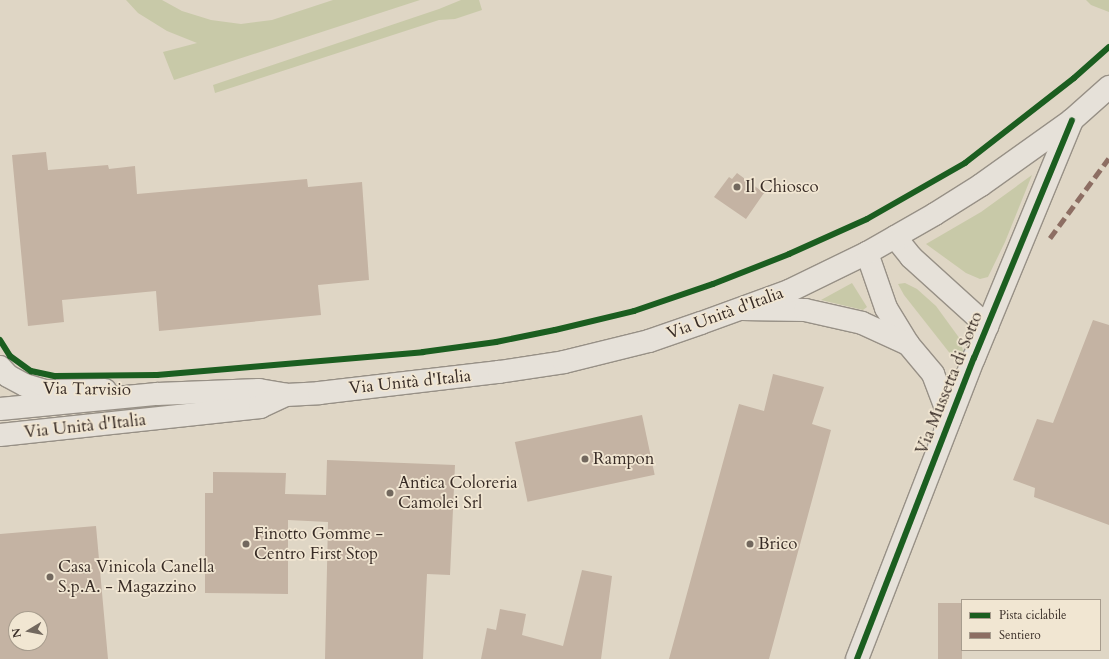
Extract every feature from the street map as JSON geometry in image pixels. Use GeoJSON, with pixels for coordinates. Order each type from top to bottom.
{"type":"FeatureCollection","features":[{"type":"Feature","properties":{"kind":"main road","name":"Via Unità d'Italia"},"geometry":{"type":"LineString","coordinates":[[0,409],[157,394],[259,390],[286,395],[471,376],[564,362],[649,340],[742,309],[788,291],[867,252],[958,201],[1072,120],[1109,87]]}},
{"type":"Feature","properties":{"kind":"main road","name":"Via Mussetta di Sotto"},"geometry":{"type":"LineString","coordinates":[[858,659],[950,419],[1072,120]]}},
{"type":"Feature","properties":{"kind":"main road","name":"Via Mussetta di Sotto"},"geometry":{"type":"LineString","coordinates":[[894,237],[911,257],[987,326]]}},
{"type":"Feature","properties":{"kind":"main road","name":"Via Mussetta di Sotto"},"geometry":{"type":"LineString","coordinates":[[867,252],[886,308],[908,344],[934,374],[950,419]]}},
{"type":"Feature","properties":{"kind":"main road","name":"Via Mussetta di Sotto"},"geometry":{"type":"LineString","coordinates":[[742,309],[812,312],[862,322],[908,344]]}},
{"type":"Feature","properties":{"kind":"main road","name":"Via Tarvisio"},"geometry":{"type":"LineString","coordinates":[[0,367],[8,376],[25,386],[45,391],[132,388],[157,394]]}},
{"type":"Feature","properties":{"kind":"main road","name":"Via Unità d'Italia"},"geometry":{"type":"LineString","coordinates":[[0,434],[260,407],[286,395]]}},
{"type":"Feature","properties":{"kind":"green space"},"geometry":{"type":"Polygon","coordinates":[[[126,0],[162,0],[182,11],[211,20],[241,24],[272,20],[333,0],[420,0],[174,80],[163,52],[197,43],[167,31],[138,13],[126,0]]]}},
{"type":"Feature","properties":{"kind":"green space"},"geometry":{"type":"Polygon","coordinates":[[[461,0],[479,0],[482,10],[455,19],[439,20],[215,93],[213,85],[439,9],[461,0]]]}},
{"type":"Feature","properties":{"kind":"green space"},"geometry":{"type":"Polygon","coordinates":[[[1086,0],[1109,0],[1109,12],[1091,5],[1086,0]]]}},
{"type":"Feature","properties":{"kind":"green space"},"geometry":{"type":"Polygon","coordinates":[[[1032,175],[1005,242],[988,277],[980,279],[966,273],[926,244],[981,212],[1032,175]]]}},
{"type":"Feature","properties":{"kind":"green space"},"geometry":{"type":"Polygon","coordinates":[[[852,283],[867,307],[863,310],[821,300],[852,283]]]}},
{"type":"Feature","properties":{"kind":"green space"},"geometry":{"type":"Polygon","coordinates":[[[905,283],[917,289],[936,306],[960,339],[963,351],[960,363],[952,356],[904,295],[898,284],[905,283]]]}},
{"type":"Feature","properties":{"kind":"building"},"geometry":{"type":"Polygon","coordinates":[[[46,152],[48,170],[108,165],[109,169],[135,166],[137,194],[307,179],[308,187],[362,182],[369,280],[318,285],[321,315],[159,331],[156,291],[62,300],[64,322],[28,326],[12,155],[46,152]]]}},
{"type":"Feature","properties":{"kind":"building"},"geometry":{"type":"Polygon","coordinates":[[[737,173],[764,193],[746,219],[714,197],[729,177],[732,179],[737,173]]]}},
{"type":"Feature","properties":{"kind":"building"},"geometry":{"type":"Polygon","coordinates":[[[1093,320],[1109,325],[1109,525],[1034,497],[1035,488],[1013,480],[1037,419],[1053,423],[1093,320]]]}},
{"type":"Feature","properties":{"kind":"building","name":"Brico"},"geometry":{"type":"Polygon","coordinates":[[[773,374],[824,387],[812,424],[831,430],[769,659],[669,659],[739,404],[764,411],[773,374]]]}},
{"type":"Feature","properties":{"kind":"building","name":"Rampon"},"geometry":{"type":"Polygon","coordinates":[[[642,415],[655,475],[528,502],[515,442],[642,415]]]}},
{"type":"Feature","properties":{"kind":"building"},"geometry":{"type":"Polygon","coordinates":[[[327,460],[455,465],[450,575],[427,574],[423,659],[325,659],[328,522],[288,520],[288,594],[205,593],[205,493],[213,493],[213,472],[286,473],[285,494],[326,495],[327,460]]]}},
{"type":"Feature","properties":{"kind":"building","name":"Casa Vinicola Canella S.p.A. - Magazzino"},"geometry":{"type":"Polygon","coordinates":[[[96,526],[108,659],[0,659],[0,534],[96,526]]]}},
{"type":"Feature","properties":{"kind":"building"},"geometry":{"type":"Polygon","coordinates":[[[582,570],[612,576],[601,659],[481,659],[487,628],[496,630],[500,609],[526,614],[522,635],[563,646],[582,570]]]}},
{"type":"Feature","properties":{"kind":"building"},"geometry":{"type":"Polygon","coordinates":[[[938,603],[961,603],[962,659],[938,659],[938,603]]]}},
{"type":"Feature","properties":{"kind":"marked path"},"geometry":{"type":"LineString","coordinates":[[1050,238],[1109,158]]}},
{"type":"Feature","properties":{"kind":"cycle path"},"geometry":{"type":"LineString","coordinates":[[0,340],[10,356],[31,371],[55,376],[157,375],[423,352],[496,342],[555,330],[634,311],[713,284],[789,254],[867,219],[965,163],[1074,78],[1109,47]]}},
{"type":"Feature","properties":{"kind":"cycle path"},"geometry":{"type":"LineString","coordinates":[[857,659],[974,358],[1072,120]]}},
{"type":"Feature","properties":{"kind":"place","name":"Il Chiosco"},"geometry":{"type":"Point","coordinates":[737,187]}},
{"type":"Feature","properties":{"kind":"place","name":"Rampon"},"geometry":{"type":"Point","coordinates":[585,459]}},
{"type":"Feature","properties":{"kind":"place","name":"Antica Coloreria Camolei Srl"},"geometry":{"type":"Point","coordinates":[390,493]}},
{"type":"Feature","properties":{"kind":"place","name":"Finotto Gomme - Centro First Stop"},"geometry":{"type":"Point","coordinates":[246,544]}},
{"type":"Feature","properties":{"kind":"place","name":"Brico"},"geometry":{"type":"Point","coordinates":[750,544]}},
{"type":"Feature","properties":{"kind":"place","name":"Casa Vinicola Canella S.p.A. - Magazzino"},"geometry":{"type":"Point","coordinates":[50,577]}}]}
